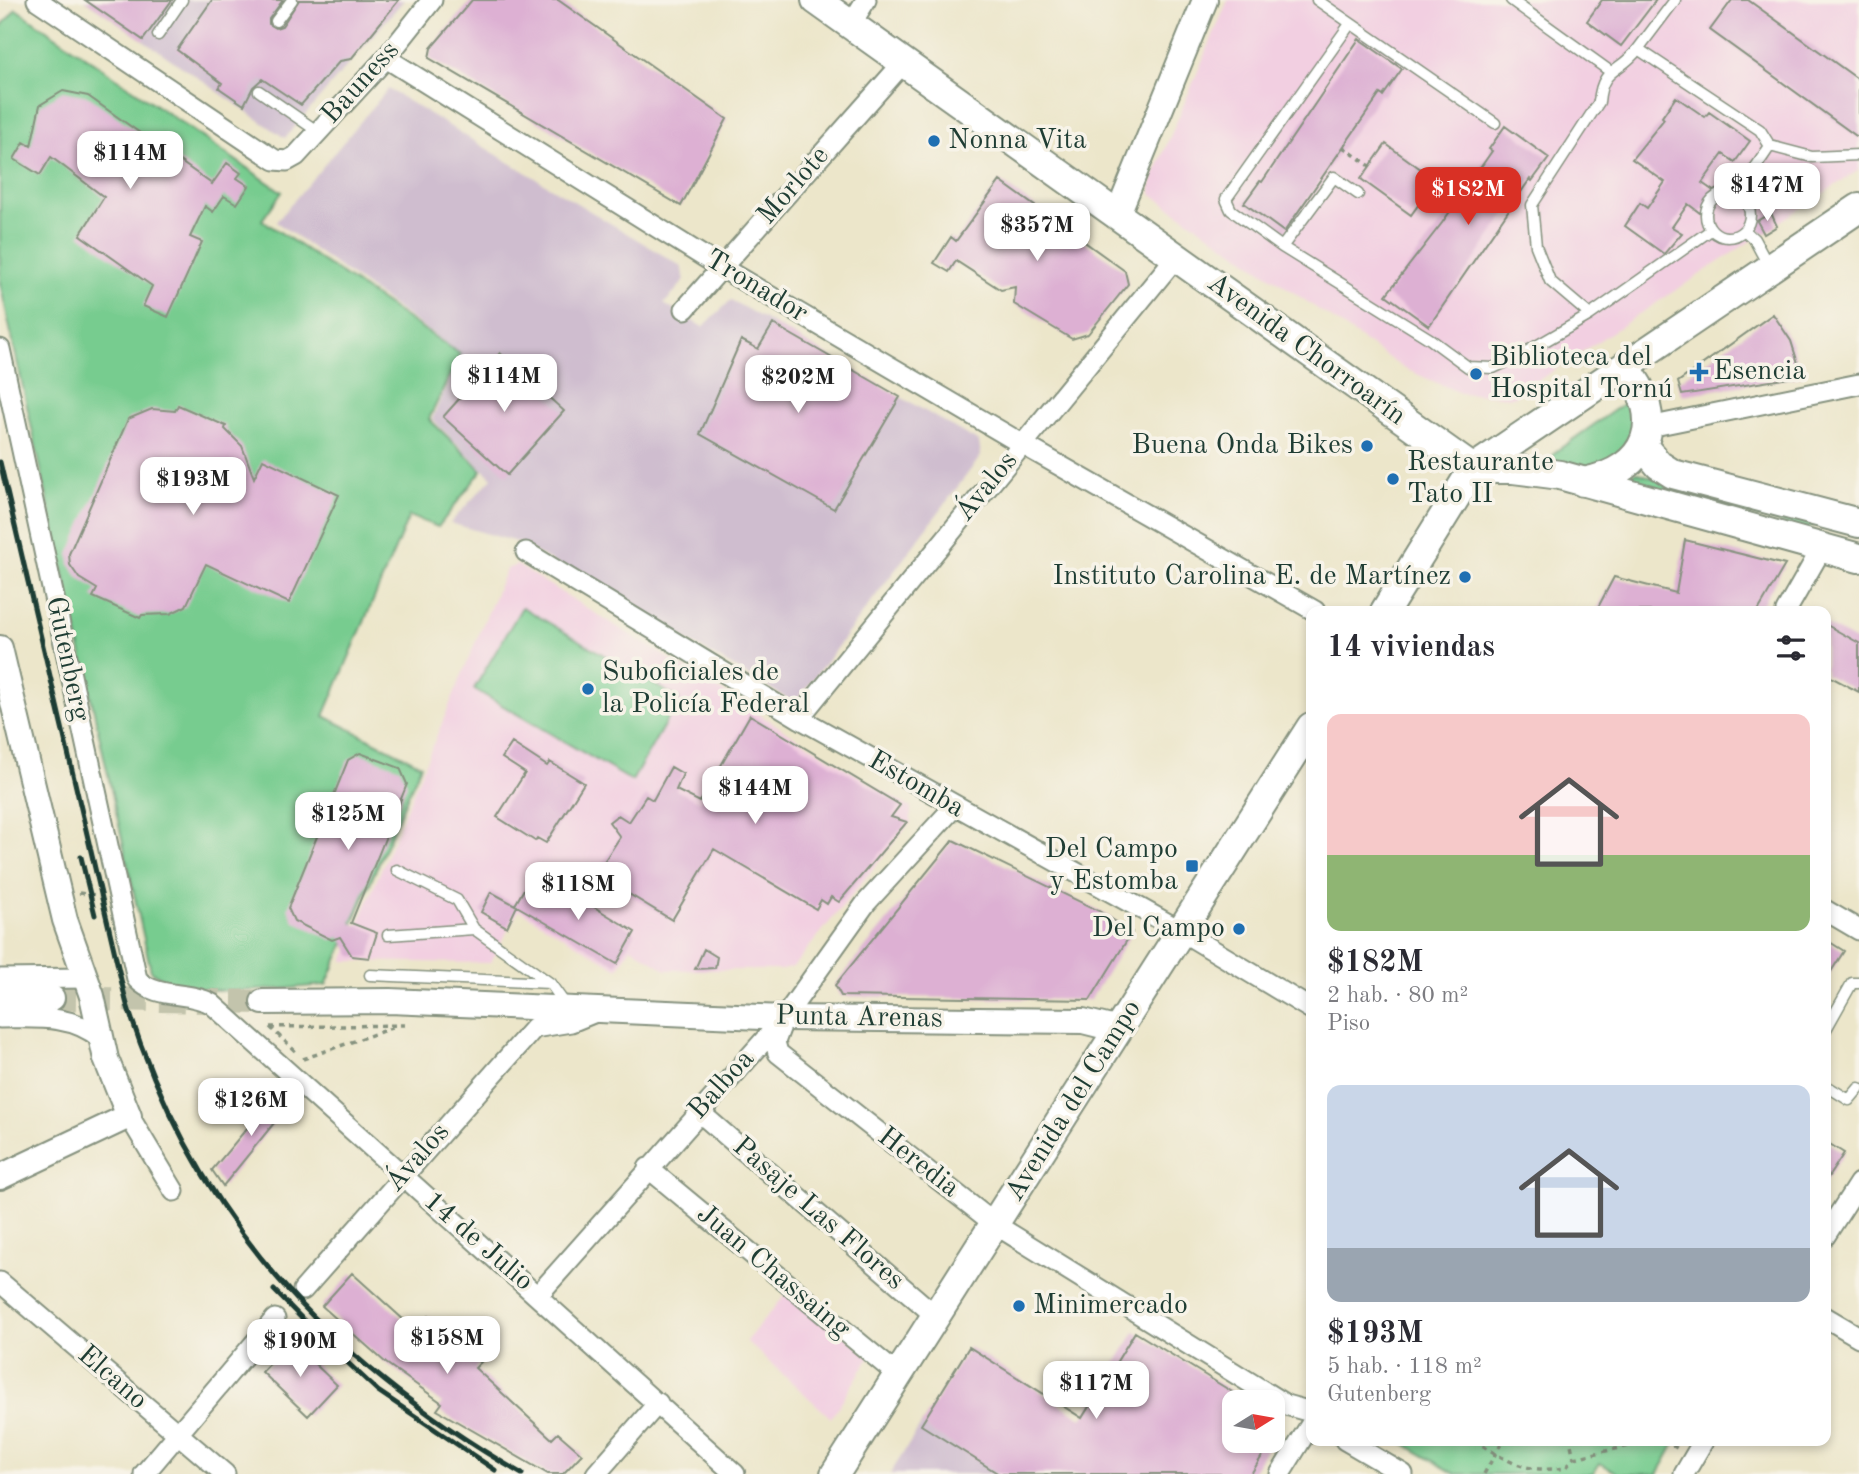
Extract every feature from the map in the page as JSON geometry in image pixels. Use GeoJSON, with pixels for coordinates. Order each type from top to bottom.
{"type":"FeatureCollection","features":[{"type":"Feature","properties":{"kind":"main road","name":"Avenida Chorroarín"},"geometry":{"type":"LineString","coordinates":[[816,0],[1473,469]]}},
{"type":"Feature","properties":{"kind":"main road"},"geometry":{"type":"LineString","coordinates":[[1388,606],[1473,469],[1859,208]]}},
{"type":"Feature","properties":{"kind":"main road"},"geometry":{"type":"LineString","coordinates":[[1625,367],[1640,384],[1648,405],[1646,437],[1659,465],[1673,474],[1846,520],[1822,548]]}},
{"type":"Feature","properties":{"kind":"main road"},"geometry":{"type":"LineString","coordinates":[[1583,482],[1617,471],[1646,437]]}},
{"type":"Feature","properties":{"kind":"main road"},"geometry":{"type":"LineString","coordinates":[[1473,469],[1538,471],[1859,558]]}},
{"type":"Feature","properties":{"kind":"main road","name":"Avenida del Campo"},"geometry":{"type":"LineString","coordinates":[[835,1474],[1306,735]]}},
{"type":"Feature","properties":{"kind":"street","name":"Bauness"},"geometry":{"type":"LineString","coordinates":[[37,0],[275,160],[287,161],[386,58],[430,1]]}},
{"type":"Feature","properties":{"kind":"street"},"geometry":{"type":"LineString","coordinates":[[851,24],[866,0]]}},
{"type":"Feature","properties":{"kind":"street"},"geometry":{"type":"LineString","coordinates":[[1117,216],[1205,0]]}},
{"type":"Feature","properties":{"kind":"street","name":"Tronador"},"geometry":{"type":"LineString","coordinates":[[386,58],[722,268],[1022,444],[1306,606]]}},
{"type":"Feature","properties":{"kind":"street","name":"Morlote"},"geometry":{"type":"LineString","coordinates":[[685,309],[903,63]]}},
{"type":"Feature","properties":{"kind":"street","name":"Ávalos"},"geometry":{"type":"LineString","coordinates":[[799,718],[1176,257]]}},
{"type":"Feature","properties":{"kind":"street","name":"Gutenberg"},"geometry":{"type":"LineString","coordinates":[[0,349],[137,979],[151,990],[202,998],[220,1011]]}},
{"type":"Feature","properties":{"kind":"street"},"geometry":{"type":"LineString","coordinates":[[1646,437],[1859,384]]}},
{"type":"Feature","properties":{"kind":"street"},"geometry":{"type":"LineString","coordinates":[[1789,606],[1822,548]]}},
{"type":"Feature","properties":{"kind":"street","name":"Estomba"},"geometry":{"type":"LineString","coordinates":[[526,552],[799,718],[954,807],[1181,931],[1306,1006]]}},
{"type":"Feature","properties":{"kind":"street"},"geometry":{"type":"LineString","coordinates":[[0,648],[56,890],[86,978],[100,1038],[129,1116],[174,1191]]}},
{"type":"Feature","properties":{"kind":"street","name":"Balboa"},"geometry":{"type":"LineString","coordinates":[[538,1295],[698,1111],[784,1018],[866,903],[954,807]]}},
{"type":"Feature","properties":{"kind":"street"},"geometry":{"type":"LineString","coordinates":[[1831,914],[1859,930]]}},
{"type":"Feature","properties":{"kind":"street"},"geometry":{"type":"LineString","coordinates":[[0,979],[86,978]]}},
{"type":"Feature","properties":{"kind":"street"},"geometry":{"type":"LineString","coordinates":[[0,999],[52,998]]}},
{"type":"Feature","properties":{"kind":"street","name":"Punta Arenas"},"geometry":{"type":"LineString","coordinates":[[263,1002],[566,1007],[598,1011],[784,1018],[1083,1021],[1119,1030]]}},
{"type":"Feature","properties":{"kind":"street","name":"14 de Julio"},"geometry":{"type":"LineString","coordinates":[[220,1011],[735,1474]]}},
{"type":"Feature","properties":{"kind":"street","name":"Punta Arenas"},"geometry":{"type":"LineString","coordinates":[[534,1028],[571,1022],[598,1011]]}},
{"type":"Feature","properties":{"kind":"street"},"geometry":{"type":"LineString","coordinates":[[0,1017],[72,1022],[89,1028],[100,1038]]}},
{"type":"Feature","properties":{"kind":"street","name":"Heredia"},"geometry":{"type":"LineString","coordinates":[[784,1018],[775,1042],[778,1053],[996,1225],[1286,1405],[1306,1411]]}},
{"type":"Feature","properties":{"kind":"street","name":"Ávalos"},"geometry":{"type":"LineString","coordinates":[[303,1290],[534,1028]]}},
{"type":"Feature","properties":{"kind":"street","name":"Pasaje Las Flores"},"geometry":{"type":"LineString","coordinates":[[698,1111],[937,1317]]}},
{"type":"Feature","properties":{"kind":"street"},"geometry":{"type":"LineString","coordinates":[[0,1177],[129,1116]]}},
{"type":"Feature","properties":{"kind":"street","name":"Juan Chassaing"},"geometry":{"type":"LineString","coordinates":[[648,1168],[899,1376]]}},
{"type":"Feature","properties":{"kind":"street"},"geometry":{"type":"LineString","coordinates":[[1831,1227],[1859,1183]]}},
{"type":"Feature","properties":{"kind":"street","name":"Elcano"},"geometry":{"type":"LineString","coordinates":[[0,1282],[225,1474]]}},
{"type":"Feature","properties":{"kind":"street"},"geometry":{"type":"LineString","coordinates":[[145,1474],[275,1319]]}},
{"type":"Feature","properties":{"kind":"street"},"geometry":{"type":"LineString","coordinates":[[1831,1321],[1859,1337]]}},
{"type":"Feature","properties":{"kind":"street"},"geometry":{"type":"LineString","coordinates":[[596,1474],[658,1403]]}},
{"type":"Feature","properties":{"kind":"street"},"geometry":{"type":"LineString","coordinates":[[1280,1474],[1306,1432]]}},
{"type":"Feature","properties":{"kind":"street"},"geometry":{"type":"LineString","coordinates":[[1355,1446],[1403,1474]]}},
{"type":"Feature","properties":{"kind":"street"},"geometry":{"type":"LineString","coordinates":[[1684,1474],[1700,1446]]}},
{"type":"Feature","properties":{"kind":"lane"},"geometry":{"type":"LineString","coordinates":[[158,35],[182,0]]}},
{"type":"Feature","properties":{"kind":"lane"},"geometry":{"type":"LineString","coordinates":[[276,22],[292,0]]}},
{"type":"Feature","properties":{"kind":"lane"},"geometry":{"type":"LineString","coordinates":[[1317,0],[1495,123]]}},
{"type":"Feature","properties":{"kind":"lane"},"geometry":{"type":"LineString","coordinates":[[1511,0],[1611,72]]}},
{"type":"Feature","properties":{"kind":"lane"},"geometry":{"type":"LineString","coordinates":[[1590,315],[1550,281],[1536,246],[1532,205],[1599,102],[1601,82],[1628,62],[1675,0]]}},
{"type":"Feature","properties":{"kind":"lane"},"geometry":{"type":"LineString","coordinates":[[1350,24],[1227,192],[1226,199],[1230,210],[1282,247],[1430,339],[1468,367],[1493,368],[1519,356],[1590,315],[1711,230]]}},
{"type":"Feature","properties":{"kind":"lane"},"geometry":{"type":"LineString","coordinates":[[1638,49],[1760,130],[1770,146],[1812,157],[1859,155]]}},
{"type":"Feature","properties":{"kind":"lane"},"geometry":{"type":"LineString","coordinates":[[259,91],[317,131]]}},
{"type":"Feature","properties":{"kind":"lane"},"geometry":{"type":"LineString","coordinates":[[1737,195],[1770,146]]}},
{"type":"Feature","properties":{"kind":"lane"},"geometry":{"type":"LineString","coordinates":[[1282,247],[1334,177],[1358,194]]}},
{"type":"Feature","properties":{"kind":"lane"},"geometry":{"type":"LineString","coordinates":[[1711,230],[1706,214],[1711,201],[1723,193],[1737,195],[1749,210],[1744,230]]}},
{"type":"Feature","properties":{"kind":"lane"},"geometry":{"type":"LineString","coordinates":[[1711,230],[1728,237],[1744,230]]}},
{"type":"Feature","properties":{"kind":"lane"},"geometry":{"type":"LineString","coordinates":[[1744,230],[1754,239],[1770,269]]}},
{"type":"Feature","properties":{"kind":"lane"},"geometry":{"type":"LineString","coordinates":[[397,870],[457,901],[474,929],[550,983],[566,1007]]}},
{"type":"Feature","properties":{"kind":"lane"},"geometry":{"type":"LineString","coordinates":[[388,935],[474,929]]}},
{"type":"Feature","properties":{"kind":"lane"},"geometry":{"type":"LineString","coordinates":[[370,975],[550,983]]}},
{"type":"Feature","properties":{"kind":"lane"},"geometry":{"type":"LineString","coordinates":[[1831,1020],[1852,983],[1859,983]]}},
{"type":"Feature","properties":{"kind":"lane"},"geometry":{"type":"LineString","coordinates":[[1831,1089],[1849,1100],[1859,1090]]}},
{"type":"Feature","properties":{"kind":"path"},"geometry":{"type":"LineString","coordinates":[[1343,147],[1370,166]]}},
{"type":"Feature","properties":{"kind":"path"},"geometry":{"type":"LineString","coordinates":[[56,890],[118,898]]}},
{"type":"Feature","properties":{"kind":"path"},"geometry":{"type":"LineString","coordinates":[[244,1032],[270,1027],[401,1025],[303,1059],[270,1027]]}},
{"type":"Feature","properties":{"kind":"path"},"geometry":{"type":"LineString","coordinates":[[1483,1446],[1513,1465],[1541,1471],[1566,1468],[1574,1458],[1629,1446]]}},
{"type":"Feature","properties":{"kind":"path"},"geometry":{"type":"LineString","coordinates":[[1484,1474],[1500,1446]]}},
{"type":"Feature","properties":{"kind":"path"},"geometry":{"type":"LineString","coordinates":[[1571,1446],[1574,1458]]}},
{"type":"Feature","properties":{"kind":"shaded area"},"geometry":{"type":"Polygon","coordinates":[[[85,0],[404,0],[285,138],[85,0]]]}},
{"type":"Feature","properties":{"kind":"shaded area"},"geometry":{"type":"Polygon","coordinates":[[[1228,0],[1859,0],[1859,170],[1513,397],[1460,393],[1403,368],[1151,194],[1151,182],[1228,0]]]}},
{"type":"Feature","properties":{"kind":"shaded area"},"geometry":{"type":"Polygon","coordinates":[[[388,89],[681,266],[685,280],[664,304],[703,327],[731,300],[979,442],[981,456],[795,703],[520,543],[450,523],[492,478],[432,419],[461,354],[276,222],[388,89]]]}},
{"type":"Feature","properties":{"kind":"shaded area","name":"Suboficiales de la Policía Federal"},"geometry":{"type":"Polygon","coordinates":[[[517,565],[911,808],[911,822],[793,967],[782,970],[666,970],[631,947],[618,969],[519,910],[490,963],[343,961],[506,569],[517,565]]]}},
{"type":"Feature","properties":{"kind":"shaded area"},"geometry":{"type":"Polygon","coordinates":[[[790,1289],[870,1357],[831,1418],[746,1341],[790,1289]]]}},
{"type":"Feature","properties":{"kind":"shaded area"},"geometry":{"type":"Polygon","coordinates":[[[921,1425],[999,1474],[890,1474],[921,1425]]]}},
{"type":"Feature","properties":{"kind":"green space"},"geometry":{"type":"Polygon","coordinates":[[[16,9],[282,192],[262,220],[460,354],[429,419],[482,470],[438,527],[409,516],[324,716],[421,765],[326,985],[260,990],[211,990],[168,980],[151,971],[0,283],[0,28],[16,9]]]}},
{"type":"Feature","properties":{"kind":"green space"},"geometry":{"type":"Polygon","coordinates":[[[1630,399],[1636,401],[1638,437],[1603,471],[1565,466],[1552,459],[1554,453],[1630,399]]]}},
{"type":"Feature","properties":{"kind":"green space"},"geometry":{"type":"Polygon","coordinates":[[[1636,472],[1814,525],[1806,530],[1621,480],[1636,472]]]}},
{"type":"Feature","properties":{"kind":"green space"},"geometry":{"type":"Polygon","coordinates":[[[522,607],[679,699],[632,781],[474,689],[522,607]]]}},
{"type":"Feature","properties":{"kind":"green space"},"geometry":{"type":"Polygon","coordinates":[[[1408,1446],[1674,1446],[1658,1474],[1619,1474],[1600,1463],[1593,1474],[1455,1474],[1408,1446]]]}},
{"type":"Feature","properties":{"kind":"building"},"geometry":{"type":"Polygon","coordinates":[[[85,0],[172,0],[143,40],[85,0]]]}},
{"type":"Feature","properties":{"kind":"building"},"geometry":{"type":"Polygon","coordinates":[[[212,0],[283,0],[269,19],[269,24],[276,28],[282,26],[299,0],[399,0],[351,59],[340,61],[301,105],[262,79],[253,87],[244,105],[219,88],[222,83],[177,50],[212,0]]]}},
{"type":"Feature","properties":{"kind":"building"},"geometry":{"type":"Polygon","coordinates":[[[472,0],[558,0],[727,119],[681,206],[429,58],[431,48],[472,0]]]}},
{"type":"Feature","properties":{"kind":"building"},"geometry":{"type":"Polygon","coordinates":[[[1602,0],[1656,0],[1621,46],[1587,21],[1602,0]]]}},
{"type":"Feature","properties":{"kind":"building"},"geometry":{"type":"Polygon","coordinates":[[[1732,0],[1748,0],[1859,80],[1859,138],[1710,30],[1732,0]]]}},
{"type":"Feature","properties":{"kind":"building"},"geometry":{"type":"Polygon","coordinates":[[[1359,39],[1402,69],[1383,96],[1380,94],[1284,232],[1244,203],[1260,181],[1262,182],[1359,39]]]}},
{"type":"Feature","properties":{"kind":"building"},"geometry":{"type":"Polygon","coordinates":[[[63,91],[88,96],[212,184],[227,163],[241,173],[237,178],[249,186],[237,204],[224,196],[213,212],[205,206],[190,237],[202,242],[168,317],[143,306],[152,286],[80,235],[104,197],[51,157],[40,175],[14,159],[24,142],[31,146],[40,105],[63,91]]]}},
{"type":"Feature","properties":{"kind":"building"},"geometry":{"type":"Polygon","coordinates":[[[1676,97],[1705,117],[1709,112],[1750,141],[1735,162],[1723,154],[1702,183],[1715,192],[1700,213],[1688,204],[1672,227],[1682,233],[1664,254],[1625,226],[1640,203],[1647,208],[1665,182],[1632,159],[1664,119],[1662,117],[1676,97]]]}},
{"type":"Feature","properties":{"kind":"building"},"geometry":{"type":"Polygon","coordinates":[[[1505,126],[1549,158],[1532,181],[1530,179],[1429,326],[1386,295],[1442,223],[1492,151],[1489,149],[1505,126]]]}},
{"type":"Feature","properties":{"kind":"building"},"geometry":{"type":"Polygon","coordinates":[[[1386,144],[1436,180],[1411,215],[1361,179],[1386,144]]]}},
{"type":"Feature","properties":{"kind":"building"},"geometry":{"type":"Polygon","coordinates":[[[1000,181],[1125,271],[1128,284],[1088,334],[1072,339],[1014,304],[1015,287],[1001,290],[956,261],[949,272],[934,263],[951,237],[956,241],[1000,181]]]}},
{"type":"Feature","properties":{"kind":"building"},"geometry":{"type":"Polygon","coordinates":[[[1771,213],[1777,226],[1764,234],[1757,221],[1771,213]]]}},
{"type":"Feature","properties":{"kind":"building"},"geometry":{"type":"Polygon","coordinates":[[[1773,314],[1791,341],[1802,376],[1682,395],[1678,382],[1773,314]]]}},
{"type":"Feature","properties":{"kind":"building"},"geometry":{"type":"Polygon","coordinates":[[[773,324],[900,397],[834,509],[700,434],[741,340],[758,349],[773,324]]]}},
{"type":"Feature","properties":{"kind":"building"},"geometry":{"type":"Polygon","coordinates":[[[500,353],[564,411],[507,475],[443,417],[500,353]]]}},
{"type":"Feature","properties":{"kind":"building"},"geometry":{"type":"Polygon","coordinates":[[[178,405],[226,426],[225,429],[242,446],[254,478],[263,459],[339,495],[289,603],[206,564],[186,606],[170,614],[142,615],[140,618],[93,597],[97,589],[79,578],[70,565],[69,554],[128,419],[152,409],[175,411],[178,405]]]}},
{"type":"Feature","properties":{"kind":"building"},"geometry":{"type":"Polygon","coordinates":[[[1685,540],[1785,565],[1761,606],[1599,606],[1614,577],[1676,593],[1685,540]]]}},
{"type":"Feature","properties":{"kind":"building"},"geometry":{"type":"Polygon","coordinates":[[[1831,627],[1859,643],[1859,692],[1831,677],[1831,627]]]}},
{"type":"Feature","properties":{"kind":"building"},"geometry":{"type":"Polygon","coordinates":[[[750,715],[900,805],[891,817],[907,822],[839,902],[831,897],[827,904],[821,900],[816,909],[714,849],[672,920],[596,874],[620,837],[609,822],[618,815],[629,822],[646,796],[653,800],[671,767],[683,774],[676,790],[700,802],[750,715]]]}},
{"type":"Feature","properties":{"kind":"building"},"geometry":{"type":"Polygon","coordinates":[[[512,743],[547,766],[550,762],[584,783],[546,843],[537,838],[535,841],[497,817],[525,773],[502,758],[512,743]]]}},
{"type":"Feature","properties":{"kind":"building"},"geometry":{"type":"Polygon","coordinates":[[[360,753],[400,768],[407,784],[351,923],[377,933],[369,958],[352,956],[340,937],[332,940],[294,921],[288,908],[348,760],[360,753]]]}},
{"type":"Feature","properties":{"kind":"building"},"geometry":{"type":"Polygon","coordinates":[[[953,840],[1099,911],[1132,932],[1090,1000],[841,996],[835,985],[953,840]]]}},
{"type":"Feature","properties":{"kind":"building"},"geometry":{"type":"Polygon","coordinates":[[[528,882],[574,909],[581,899],[635,932],[617,964],[515,905],[528,882]]]}},
{"type":"Feature","properties":{"kind":"building"},"geometry":{"type":"Polygon","coordinates":[[[491,892],[517,906],[507,927],[481,912],[491,892]]]}},
{"type":"Feature","properties":{"kind":"building"},"geometry":{"type":"Polygon","coordinates":[[[1831,943],[1844,951],[1831,972],[1831,943]]]}},
{"type":"Feature","properties":{"kind":"building"},"geometry":{"type":"Polygon","coordinates":[[[704,949],[717,957],[715,968],[695,969],[704,949]]]}},
{"type":"Feature","properties":{"kind":"building"},"geometry":{"type":"Polygon","coordinates":[[[279,1090],[291,1102],[223,1186],[212,1170],[279,1090]]]}},
{"type":"Feature","properties":{"kind":"building"},"geometry":{"type":"Polygon","coordinates":[[[1831,1145],[1844,1153],[1831,1173],[1831,1145]]]}},
{"type":"Feature","properties":{"kind":"building"},"geometry":{"type":"Polygon","coordinates":[[[352,1273],[415,1330],[429,1316],[481,1362],[475,1368],[552,1439],[558,1433],[582,1454],[563,1474],[548,1474],[437,1410],[442,1403],[386,1363],[322,1306],[352,1273]]]}},
{"type":"Feature","properties":{"kind":"building"},"geometry":{"type":"Polygon","coordinates":[[[1135,1332],[1229,1390],[1222,1390],[1222,1453],[1264,1453],[1251,1474],[999,1474],[921,1425],[969,1347],[1082,1418],[1135,1332]]]}},
{"type":"Feature","properties":{"kind":"building"},"geometry":{"type":"Polygon","coordinates":[[[291,1341],[337,1385],[308,1416],[262,1372],[291,1341]]]}},
{"type":"Feature","properties":{"kind":"tunnel"},"geometry":{"type":"LineString","coordinates":[[52,998],[263,1002]]}},
{"type":"Feature","properties":{"kind":"railway"},"geometry":{"type":"LineString","coordinates":[[0,462],[126,1001],[154,1079],[189,1150],[230,1216],[276,1276],[329,1332],[388,1383],[452,1430],[522,1474]]}},
{"type":"Feature","properties":{"kind":"railway"},"geometry":{"type":"LineString","coordinates":[[81,857],[95,915]]}},
{"type":"Feature","properties":{"kind":"railway"},"geometry":{"type":"LineString","coordinates":[[274,1290],[328,1345]]}},
{"type":"Feature","properties":{"kind":"railway"},"geometry":{"type":"LineString","coordinates":[[348,1363],[378,1391],[495,1470]]}},
{"type":"Feature","properties":{"kind":"place","name":"Nonna Vita"},"geometry":{"type":"Point","coordinates":[934,141]}},
{"type":"Feature","properties":{"kind":"place","name":"Esencia"},"geometry":{"type":"Point","coordinates":[1699,372]}},
{"type":"Feature","properties":{"kind":"place","name":"Biblioteca del Hospital Tornú"},"geometry":{"type":"Point","coordinates":[1476,374]}},
{"type":"Feature","properties":{"kind":"place","name":"Buena Onda Bikes"},"geometry":{"type":"Point","coordinates":[1367,446]}},
{"type":"Feature","properties":{"kind":"place","name":"Restaurante Tato II"},"geometry":{"type":"Point","coordinates":[1393,479]}},
{"type":"Feature","properties":{"kind":"place","name":"Instituto Carolina E. de Martínez"},"geometry":{"type":"Point","coordinates":[1465,577]}},
{"type":"Feature","properties":{"kind":"place","name":"Suboficiales de la Policía Federal"},"geometry":{"type":"Point","coordinates":[588,689]}},
{"type":"Feature","properties":{"kind":"place","name":"Del Campo y Estomba"},"geometry":{"type":"Point","coordinates":[1192,866]}},
{"type":"Feature","properties":{"kind":"place","name":"Del Campo"},"geometry":{"type":"Point","coordinates":[1239,929]}},
{"type":"Feature","properties":{"kind":"place","name":"Minimercado"},"geometry":{"type":"Point","coordinates":[1019,1306]}}]}
